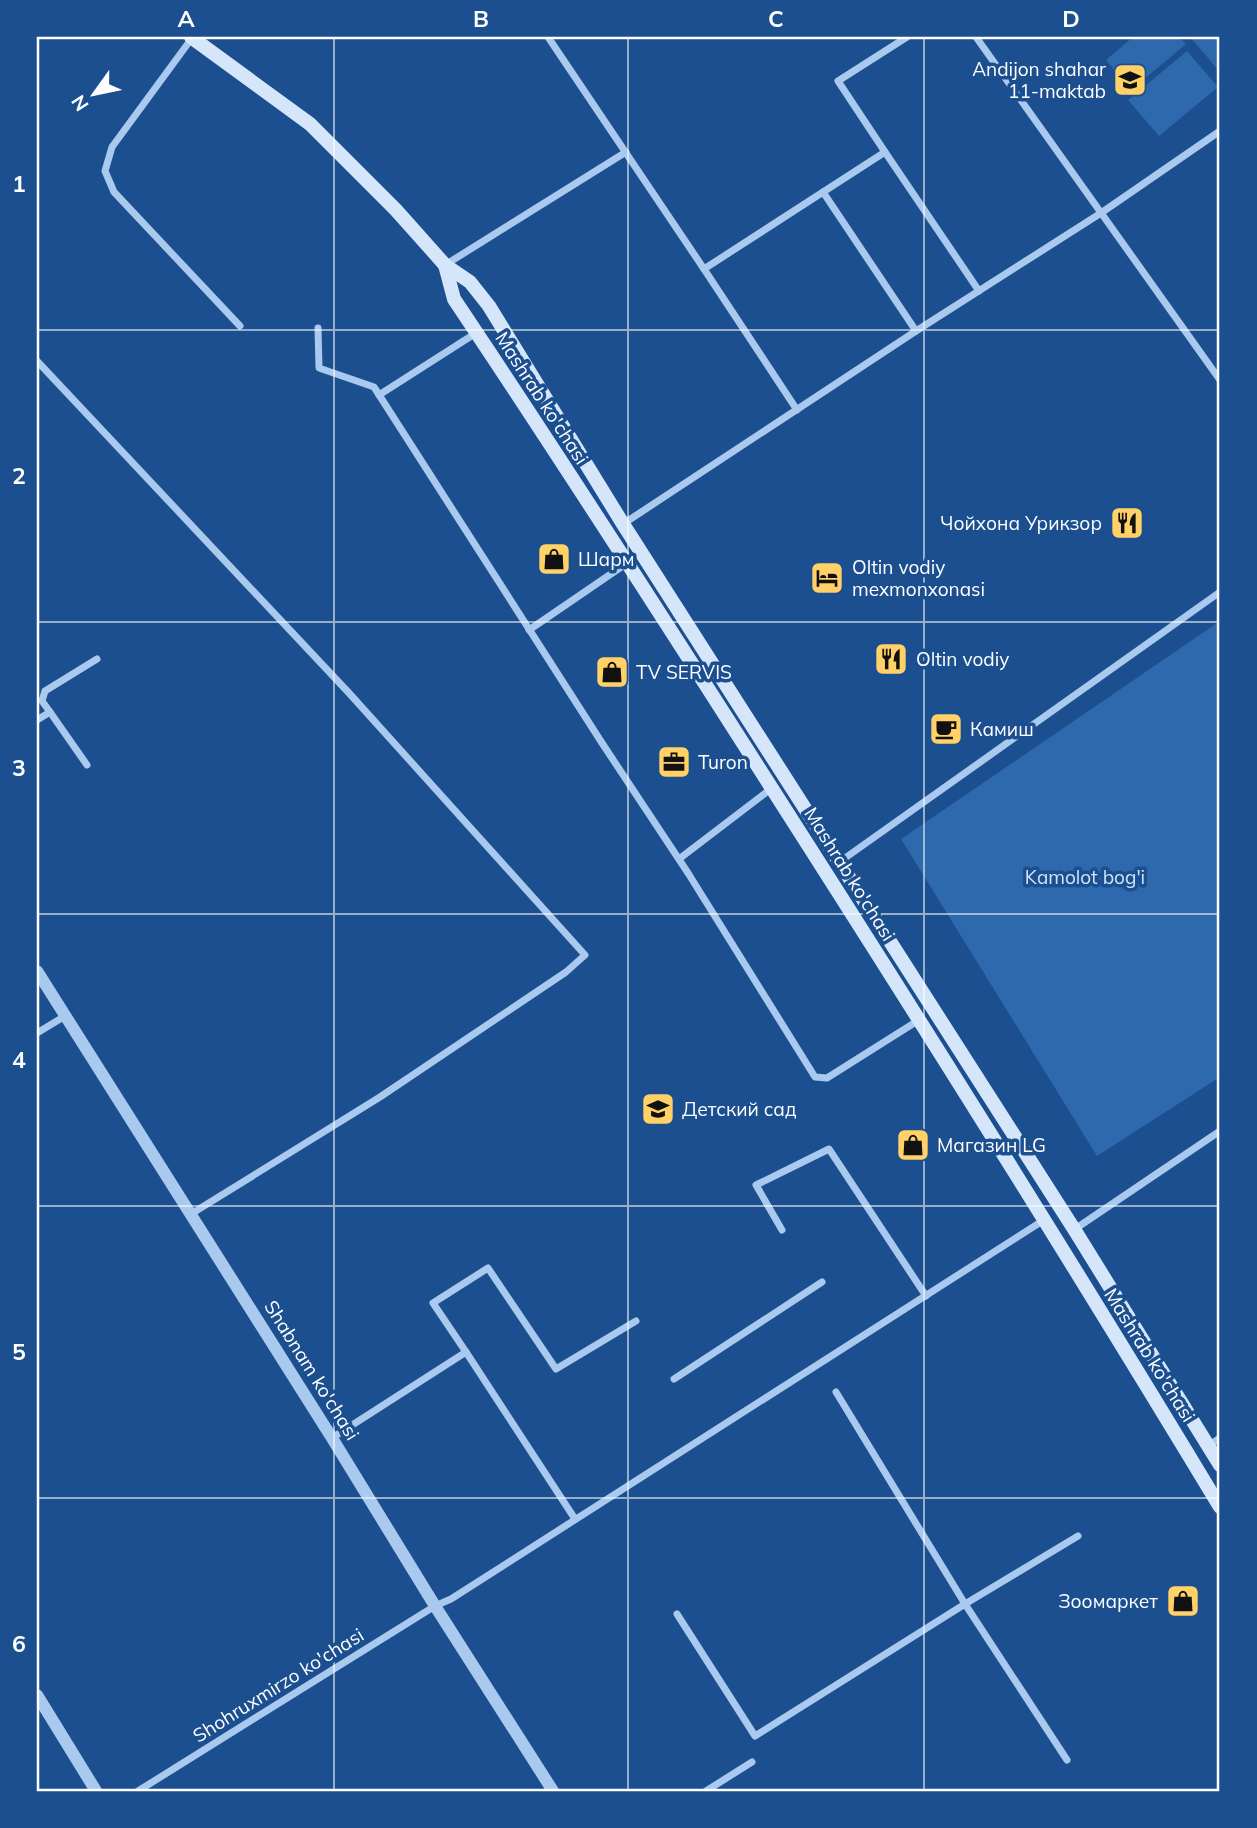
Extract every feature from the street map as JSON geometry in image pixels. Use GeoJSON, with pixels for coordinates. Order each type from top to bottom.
{"type":"FeatureCollection","features":[{"type":"Feature","properties":{"kind":"main road","name":"Mashrab ko'chasi"},"geometry":{"type":"LineString","coordinates":[[192,37],[310,124],[396,210],[445,265],[470,282],[489,306],[623,524],[772,788],[1044,1220],[1220,1507]]}},
{"type":"Feature","properties":{"kind":"main road","name":"Mashrab ko'chasi"},"geometry":{"type":"LineString","coordinates":[[445,265],[454,299],[627,562],[692,648],[838,863],[1214,1442],[1220,1465]]}},
{"type":"Feature","properties":{"kind":"street"},"geometry":{"type":"LineString","coordinates":[[192,37],[112,147],[105,171],[114,192],[240,326]]}},
{"type":"Feature","properties":{"kind":"street"},"geometry":{"type":"LineString","coordinates":[[548,37],[797,410]]}},
{"type":"Feature","properties":{"kind":"street"},"geometry":{"type":"LineString","coordinates":[[907,37],[838,81],[979,291]]}},
{"type":"Feature","properties":{"kind":"street"},"geometry":{"type":"LineString","coordinates":[[976,37],[1220,380]]}},
{"type":"Feature","properties":{"kind":"street"},"geometry":{"type":"LineString","coordinates":[[623,524],[916,331],[1101,214],[1220,131]]}},
{"type":"Feature","properties":{"kind":"street"},"geometry":{"type":"LineString","coordinates":[[445,265],[626,152]]}},
{"type":"Feature","properties":{"kind":"street"},"geometry":{"type":"LineString","coordinates":[[704,269],[885,152]]}},
{"type":"Feature","properties":{"kind":"street"},"geometry":{"type":"LineString","coordinates":[[823,192],[916,331]]}},
{"type":"Feature","properties":{"kind":"street"},"geometry":{"type":"LineString","coordinates":[[318,328],[319,368],[374,387],[679,859],[815,1077],[827,1078],[919,1020]]}},
{"type":"Feature","properties":{"kind":"street"},"geometry":{"type":"LineString","coordinates":[[379,395],[477,332]]}},
{"type":"Feature","properties":{"kind":"street"},"geometry":{"type":"LineString","coordinates":[[37,361],[358,704],[588,958],[380,1097],[191,1214]]}},
{"type":"Feature","properties":{"kind":"street"},"geometry":{"type":"LineString","coordinates":[[529,629],[627,562]]}},
{"type":"Feature","properties":{"kind":"street"},"geometry":{"type":"LineString","coordinates":[[838,863],[1220,592]]}},
{"type":"Feature","properties":{"kind":"street"},"geometry":{"type":"LineString","coordinates":[[87,765],[42,701],[44,691],[97,659]]}},
{"type":"Feature","properties":{"kind":"street"},"geometry":{"type":"LineString","coordinates":[[37,720],[50,712]]}},
{"type":"Feature","properties":{"kind":"street"},"geometry":{"type":"LineString","coordinates":[[679,859],[772,788]]}},
{"type":"Feature","properties":{"kind":"street","name":"Shabnam ko'chasi"},"geometry":{"type":"LineString","coordinates":[[37,971],[553,1791]]}},
{"type":"Feature","properties":{"kind":"street"},"geometry":{"type":"LineString","coordinates":[[37,1033],[65,1016]]}},
{"type":"Feature","properties":{"kind":"street"},"geometry":{"type":"LineString","coordinates":[[1074,1229],[1220,1130]]}},
{"type":"Feature","properties":{"kind":"street"},"geometry":{"type":"LineString","coordinates":[[782,1230],[756,1185],[829,1149],[926,1296]]}},
{"type":"Feature","properties":{"kind":"street","name":"Shohruxmirzo ko'chasi"},"geometry":{"type":"LineString","coordinates":[[138,1791],[435,1606],[451,1599],[1044,1220]]}},
{"type":"Feature","properties":{"kind":"street"},"geometry":{"type":"LineString","coordinates":[[575,1519],[433,1303],[488,1268],[556,1369],[636,1321]]}},
{"type":"Feature","properties":{"kind":"street"},"geometry":{"type":"LineString","coordinates":[[674,1379],[822,1282]]}},
{"type":"Feature","properties":{"kind":"street"},"geometry":{"type":"LineString","coordinates":[[332,1438],[466,1352]]}},
{"type":"Feature","properties":{"kind":"street"},"geometry":{"type":"LineString","coordinates":[[836,1392],[965,1604],[1067,1760]]}},
{"type":"Feature","properties":{"kind":"street"},"geometry":{"type":"LineString","coordinates":[[677,1614],[755,1736],[1078,1536]]}},
{"type":"Feature","properties":{"kind":"street"},"geometry":{"type":"LineString","coordinates":[[37,1695],[96,1791]]}},
{"type":"Feature","properties":{"kind":"street"},"geometry":{"type":"LineString","coordinates":[[706,1791],[752,1762]]}},
{"type":"Feature","properties":{"kind":"green space"},"geometry":{"type":"Polygon","coordinates":[[[1133,37],[1179,37],[1186,44],[1131,90],[1106,60],[1133,37]]]}},
{"type":"Feature","properties":{"kind":"green space"},"geometry":{"type":"Polygon","coordinates":[[[1190,37],[1220,37],[1220,72],[1190,37]]]}},
{"type":"Feature","properties":{"kind":"green space"},"geometry":{"type":"Polygon","coordinates":[[[1187,51],[1218,87],[1159,136],[1128,100],[1187,51]]]}},
{"type":"Feature","properties":{"kind":"green space","name":"Kamolot bog'i"},"geometry":{"type":"Polygon","coordinates":[[[1220,621],[1220,1077],[1097,1156],[901,839],[1220,621]]]}},
{"type":"Feature","properties":{"kind":"place","name":"Andijon shahar 11-maktab"},"geometry":{"type":"Point","coordinates":[1130,80]}},
{"type":"Feature","properties":{"kind":"place","name":"Чойхона Урикзор"},"geometry":{"type":"Point","coordinates":[1127,523]}},
{"type":"Feature","properties":{"kind":"place","name":"Шарм"},"geometry":{"type":"Point","coordinates":[554,559]}},
{"type":"Feature","properties":{"kind":"place","name":"Oltin vodiy mexmonxonasi"},"geometry":{"type":"Point","coordinates":[827,578]}},
{"type":"Feature","properties":{"kind":"place","name":"Oltin vodiy"},"geometry":{"type":"Point","coordinates":[891,659]}},
{"type":"Feature","properties":{"kind":"place","name":"TV SERVIS"},"geometry":{"type":"Point","coordinates":[612,672]}},
{"type":"Feature","properties":{"kind":"place","name":"Камиш"},"geometry":{"type":"Point","coordinates":[946,729]}},
{"type":"Feature","properties":{"kind":"place","name":"Turon"},"geometry":{"type":"Point","coordinates":[674,762]}},
{"type":"Feature","properties":{"kind":"place","name":"Детский сад"},"geometry":{"type":"Point","coordinates":[658,1109]}},
{"type":"Feature","properties":{"kind":"place","name":"Магазин LG"},"geometry":{"type":"Point","coordinates":[913,1145]}},
{"type":"Feature","properties":{"kind":"place","name":"Зоомаркет"},"geometry":{"type":"Point","coordinates":[1183,1601]}}]}
